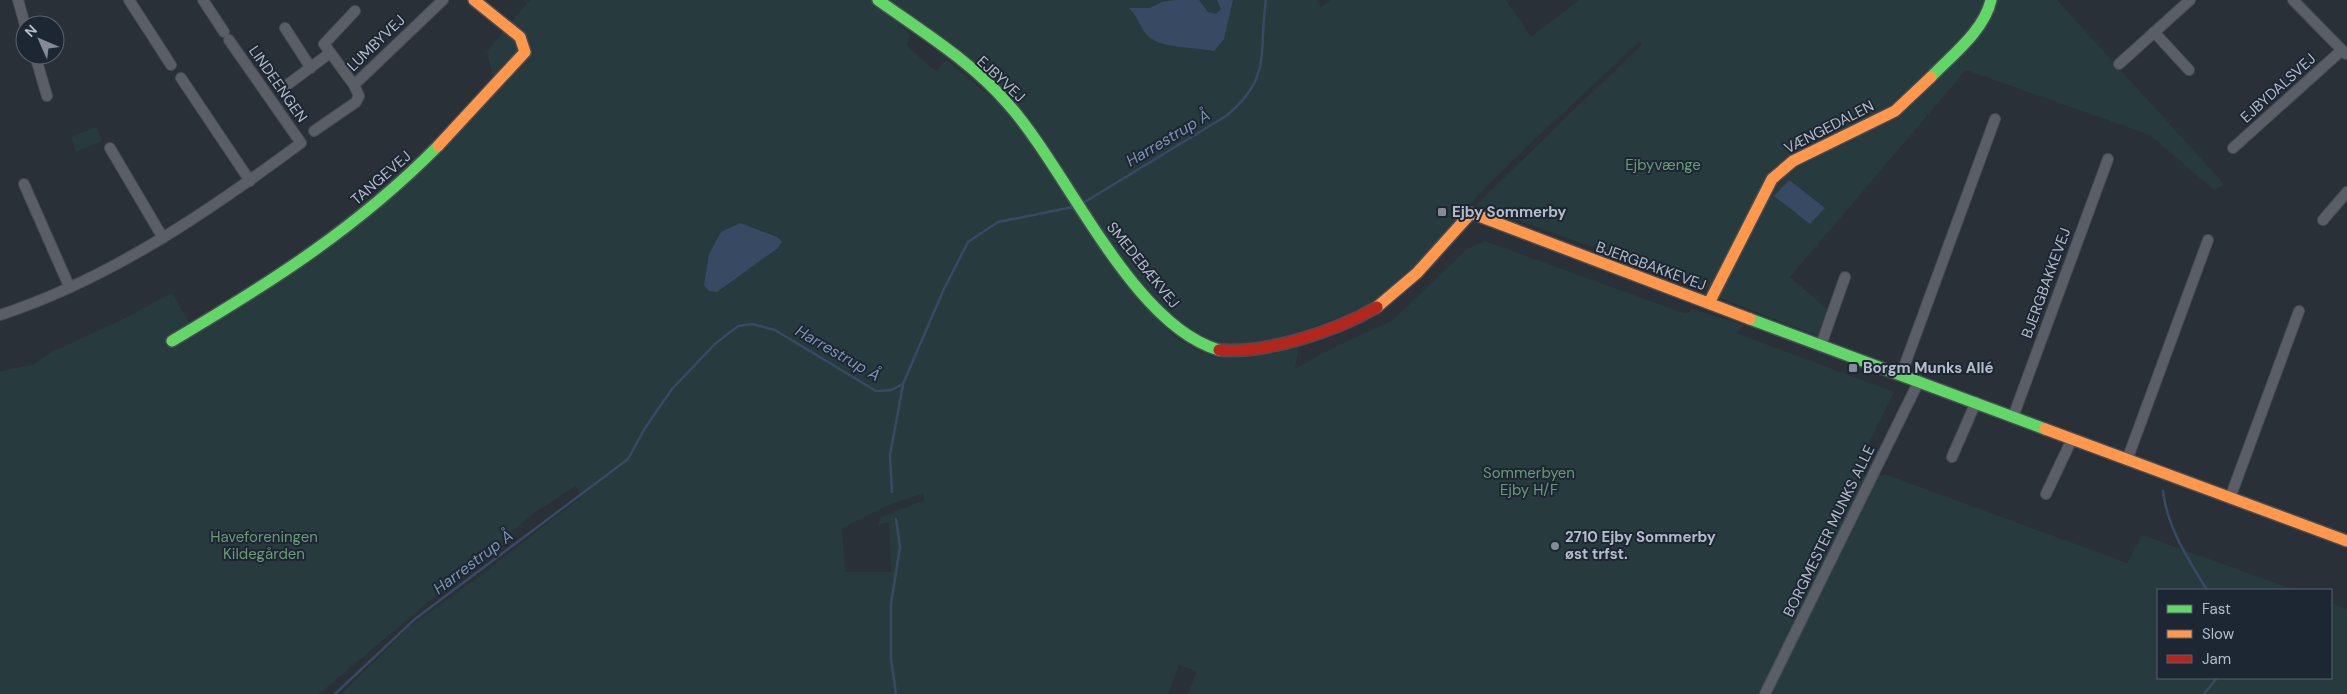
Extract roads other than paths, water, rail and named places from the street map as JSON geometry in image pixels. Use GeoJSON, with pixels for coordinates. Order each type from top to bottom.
{"type":"FeatureCollection","features":[{"type":"Feature","properties":{"kind":"street"},"geometry":{"type":"LineString","coordinates":[[18,0],[22,15]]}},
{"type":"Feature","properties":{"kind":"street"},"geometry":{"type":"LineString","coordinates":[[129,0],[171,65]]}},
{"type":"Feature","properties":{"kind":"street","name":"LINDEENGEN"},"geometry":{"type":"LineString","coordinates":[[0,314],[69,286],[163,238],[300,144],[202,0]]}},
{"type":"Feature","properties":{"kind":"street","name":"TANGEVEJ"},"geometry":{"type":"LineString","coordinates":[[172,341],[253,294],[328,243],[384,196],[443,142],[496,85],[525,52],[520,37],[474,0]]}},
{"type":"Feature","properties":{"kind":"street","name":"EJBYVEJ"},"geometry":{"type":"LineString","coordinates":[[878,0],[951,55],[1006,102],[1022,120],[1078,205]]}},
{"type":"Feature","properties":{"kind":"street","name":"VÆNGEDALEN"},"geometry":{"type":"LineString","coordinates":[[1708,303],[1772,179],[1793,160],[1895,111],[1914,95],[1979,26],[1988,14],[1990,0]]}},
{"type":"Feature","properties":{"kind":"street"},"geometry":{"type":"LineString","coordinates":[[2119,64],[2190,0]]}},
{"type":"Feature","properties":{"kind":"street","name":"EJBYDALSVEJ"},"geometry":{"type":"LineString","coordinates":[[2233,148],[2344,52],[2293,0]]}},
{"type":"Feature","properties":{"kind":"street","name":"LUMBYVEJ"},"geometry":{"type":"LineString","coordinates":[[354,85],[441,1]]}},
{"type":"Feature","properties":{"kind":"street","name":"LUMBYVEJ"},"geometry":{"type":"LineString","coordinates":[[314,132],[356,102],[359,96],[354,85],[324,44],[355,12]]}},
{"type":"Feature","properties":{"kind":"street"},"geometry":{"type":"LineString","coordinates":[[285,28],[311,68]]}},
{"type":"Feature","properties":{"kind":"street"},"geometry":{"type":"LineString","coordinates":[[2154,32],[2189,70]]}},
{"type":"Feature","properties":{"kind":"street","name":"LUMBYVEJ"},"geometry":{"type":"LineString","coordinates":[[287,86],[330,53]]}},
{"type":"Feature","properties":{"kind":"street"},"geometry":{"type":"LineString","coordinates":[[38,65],[47,96]]}},
{"type":"Feature","properties":{"kind":"street"},"geometry":{"type":"LineString","coordinates":[[181,78],[250,180]]}},
{"type":"Feature","properties":{"kind":"street"},"geometry":{"type":"LineString","coordinates":[[1901,375],[1995,119]]}},
{"type":"Feature","properties":{"kind":"street"},"geometry":{"type":"LineString","coordinates":[[110,148],[163,238]]}},
{"type":"Feature","properties":{"kind":"street","name":"BJERGBAKKEVEJ"},"geometry":{"type":"LineString","coordinates":[[2013,417],[2108,159]]}},
{"type":"Feature","properties":{"kind":"street"},"geometry":{"type":"LineString","coordinates":[[24,184],[69,286]]}},
{"type":"Feature","properties":{"kind":"street"},"geometry":{"type":"LineString","coordinates":[[2323,220],[2347,192]]}},
{"type":"Feature","properties":{"kind":"street","name":"SMEDEBÆKVEJ"},"geometry":{"type":"LineString","coordinates":[[1078,205],[1152,304],[1179,331],[1198,344],[1218,350],[1242,350],[1306,338],[1351,320],[1381,304],[1410,280],[1471,213]]}},
{"type":"Feature","properties":{"kind":"street","name":"BJERGBAKKEVEJ"},"geometry":{"type":"LineString","coordinates":[[1471,213],[2347,541]]}},
{"type":"Feature","properties":{"kind":"street"},"geometry":{"type":"LineString","coordinates":[[2127,460],[2208,240]]}},
{"type":"Feature","properties":{"kind":"street"},"geometry":{"type":"LineString","coordinates":[[1820,345],[1845,277]]}},
{"type":"Feature","properties":{"kind":"street"},"geometry":{"type":"LineString","coordinates":[[2230,498],[2299,311]]}},
{"type":"Feature","properties":{"kind":"street","name":"BORGMESTER MUNKS ALLE"},"geometry":{"type":"LineString","coordinates":[[1765,694],[1919,381]]}},
{"type":"Feature","properties":{"kind":"street"},"geometry":{"type":"LineString","coordinates":[[1952,457],[1976,402]]}},
{"type":"Feature","properties":{"kind":"street"},"geometry":{"type":"LineString","coordinates":[[2046,494],[2072,439]]}},
{"type":"Feature","properties":{"kind":"water"},"geometry":{"type":"Polygon","coordinates":[[[1199,0],[1208,12],[1216,14],[1221,9],[1217,0],[1233,0],[1224,39],[1214,51],[1177,47],[1151,39],[1129,8],[1150,8],[1162,2],[1199,0]]]}},
{"type":"Feature","properties":{"kind":"water"},"geometry":{"type":"Polygon","coordinates":[[[1789,180],[1825,208],[1810,224],[1774,196],[1789,180]]]}},
{"type":"Feature","properties":{"kind":"water"},"geometry":{"type":"Polygon","coordinates":[[[740,223],[777,237],[782,242],[778,248],[717,292],[709,291],[704,285],[709,254],[721,232],[740,223]]]}},
{"type":"Feature","properties":{"kind":"waterway","name":"Harrestrup Å"},"geometry":{"type":"LineString","coordinates":[[1083,203],[1226,116],[1241,102],[1251,89],[1261,63],[1266,0]]}},
{"type":"Feature","properties":{"kind":"waterway","name":"Harrestrup Å"},"geometry":{"type":"LineString","coordinates":[[335,694],[415,619],[628,459],[645,428],[672,389],[715,344],[738,326],[752,324],[775,330],[876,391],[891,390],[903,384],[943,291],[968,242],[998,222],[1073,207]]}},
{"type":"Feature","properties":{"kind":"waterway"},"geometry":{"type":"LineString","coordinates":[[892,492],[890,455],[903,385]]}},
{"type":"Feature","properties":{"kind":"waterway"},"geometry":{"type":"LineString","coordinates":[[2163,491],[2165,504],[2174,530],[2186,555],[2206,589]]}},
{"type":"Feature","properties":{"kind":"waterway"},"geometry":{"type":"LineString","coordinates":[[896,519],[900,547],[891,604],[891,659],[896,694]]}},
{"type":"Feature","properties":{"kind":"waterway"},"geometry":{"type":"LineString","coordinates":[[2204,694],[2216,679]]}},
{"type":"Feature","properties":{"kind":"place","name":"Ejby Sommerby"},"geometry":{"type":"Point","coordinates":[1442,212]}},
{"type":"Feature","properties":{"kind":"place","name":"Borgm Munks Allé"},"geometry":{"type":"Point","coordinates":[1853,368]}},
{"type":"Feature","properties":{"kind":"place","name":"2710 Ejby Sommerby øst trfst."},"geometry":{"type":"Point","coordinates":[1555,546]}},
{"type":"Feature","properties":{"kind":"park label","name":"Ejbyvænge"},"geometry":{"type":"Point","coordinates":[1663,165]}},
{"type":"Feature","properties":{"kind":"park label","name":"Sommerbyen Ejby H/F"},"geometry":{"type":"Point","coordinates":[1529,482]}},
{"type":"Feature","properties":{"kind":"park label","name":"Haveforeningen Kildegården"},"geometry":{"type":"Point","coordinates":[264,546]}}]}
